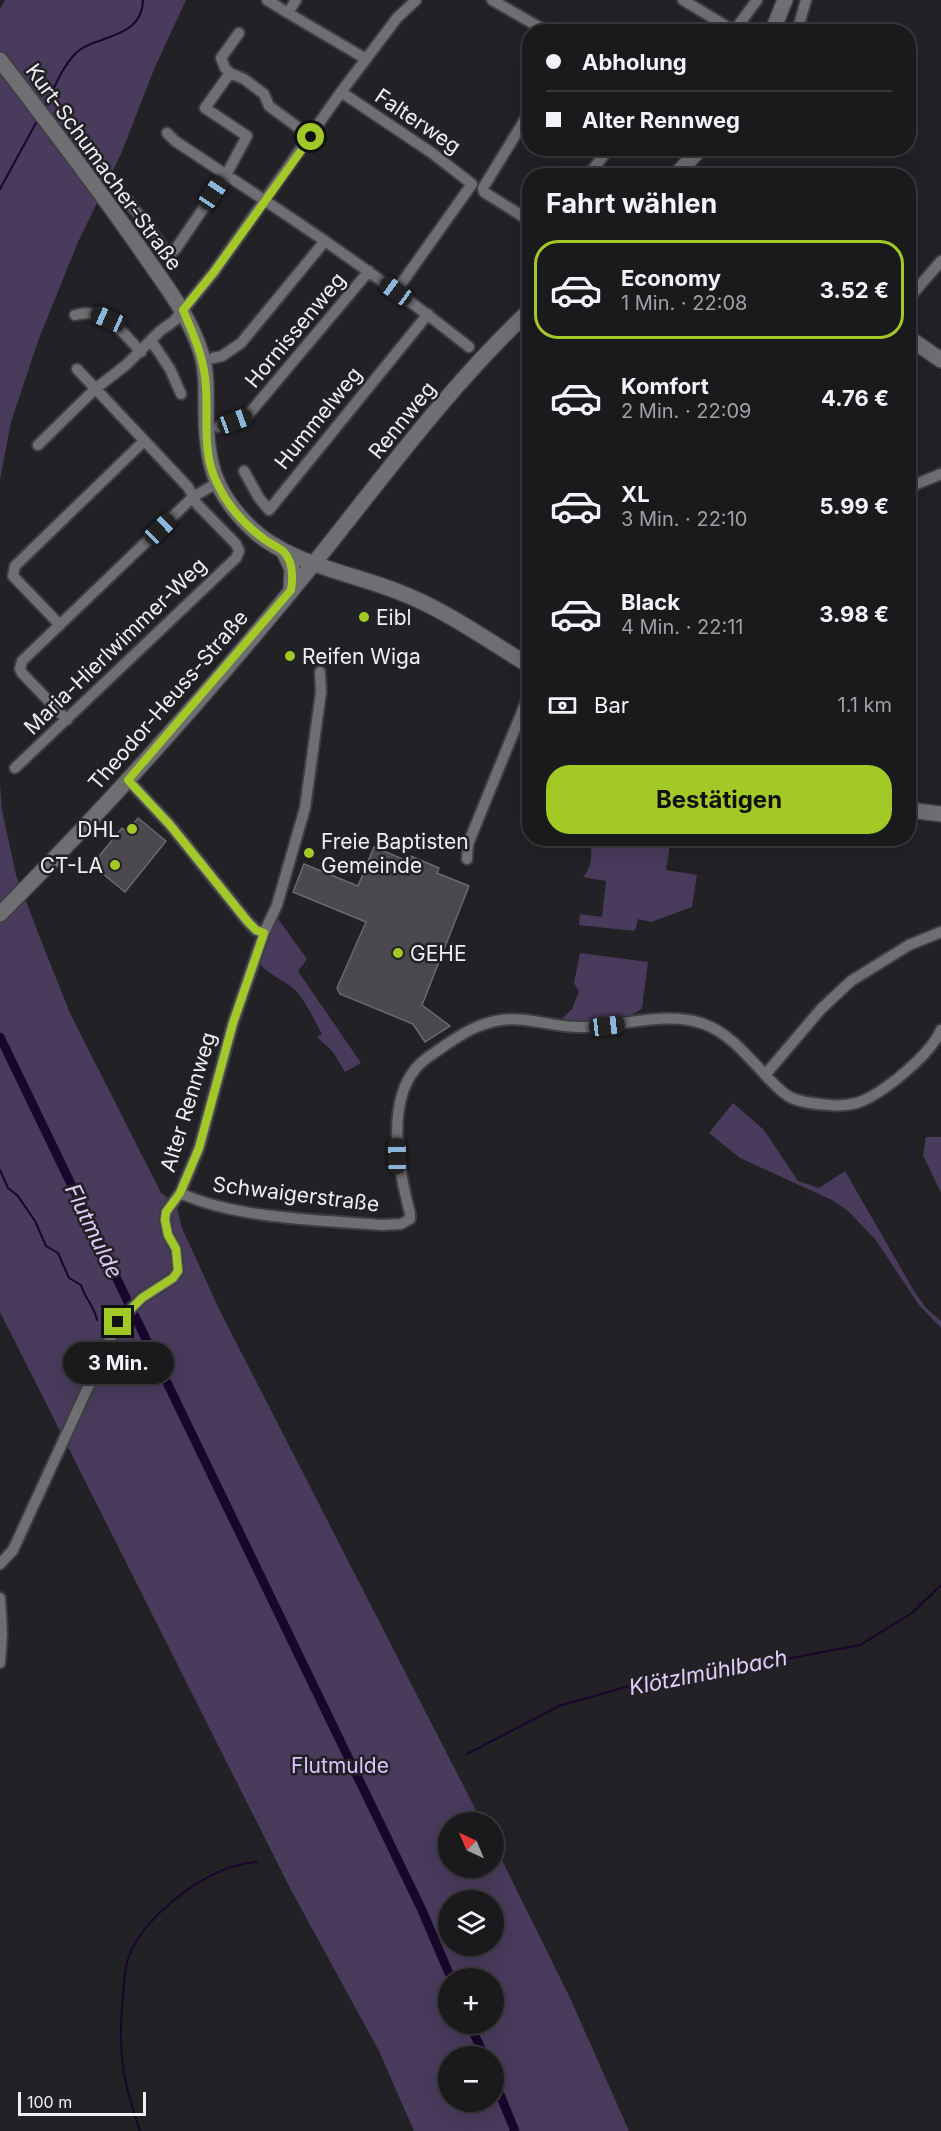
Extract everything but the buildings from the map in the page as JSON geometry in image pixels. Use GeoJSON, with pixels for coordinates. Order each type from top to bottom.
{"type":"FeatureCollection","features":[{"type":"Feature","properties":{"kind":"main road"},"geometry":{"type":"LineString","coordinates":[[775,24],[785,0]]}},
{"type":"Feature","properties":{"kind":"main road","name":"Kurt-Schumacher-Straße"},"geometry":{"type":"LineString","coordinates":[[0,60],[108,202],[183,310],[202,358],[206,388],[206,442],[211,470],[230,506],[250,527],[284,552],[399,592],[471,629],[522,661]]}},
{"type":"Feature","properties":{"kind":"main road","name":"Rennweg"},"geometry":{"type":"LineString","coordinates":[[314,562],[434,413],[482,357],[522,318]]}},
{"type":"Feature","properties":{"kind":"main road"},"geometry":{"type":"LineString","coordinates":[[916,343],[941,360]]}},
{"type":"Feature","properties":{"kind":"main road"},"geometry":{"type":"LineString","coordinates":[[333,538],[339,572]]}},
{"type":"Feature","properties":{"kind":"main road"},"geometry":{"type":"LineString","coordinates":[[284,552],[292,572],[291,590]]}},
{"type":"Feature","properties":{"kind":"main road","name":"Theodor-Heuss-Straße"},"geometry":{"type":"LineString","coordinates":[[0,914],[128,780],[314,562]]}},
{"type":"Feature","properties":{"kind":"main road"},"geometry":{"type":"LineString","coordinates":[[916,811],[941,814]]}},
{"type":"Feature","properties":{"kind":"street"},"geometry":{"type":"LineString","coordinates":[[267,0],[366,60]]}},
{"type":"Feature","properties":{"kind":"street"},"geometry":{"type":"LineString","coordinates":[[288,13],[296,0]]}},
{"type":"Feature","properties":{"kind":"street"},"geometry":{"type":"LineString","coordinates":[[38,445],[95,389],[152,342],[183,310],[214,272],[341,92],[397,18],[416,0]]}},
{"type":"Feature","properties":{"kind":"street"},"geometry":{"type":"LineString","coordinates":[[492,0],[534,24]]}},
{"type":"Feature","properties":{"kind":"street"},"geometry":{"type":"LineString","coordinates":[[683,0],[723,24]]}},
{"type":"Feature","properties":{"kind":"street"},"geometry":{"type":"LineString","coordinates":[[740,24],[757,0]]}},
{"type":"Feature","properties":{"kind":"street"},"geometry":{"type":"LineString","coordinates":[[799,24],[806,0]]}},
{"type":"Feature","properties":{"kind":"street"},"geometry":{"type":"LineString","coordinates":[[239,33],[221,58],[225,68],[264,94],[269,106],[311,137]]}},
{"type":"Feature","properties":{"kind":"street"},"geometry":{"type":"LineString","coordinates":[[125,197],[168,254],[175,250],[226,175],[248,136],[205,108],[230,73]]}},
{"type":"Feature","properties":{"kind":"street","name":"Falterweg"},"geometry":{"type":"LineString","coordinates":[[341,92],[432,153],[472,184],[396,291]]}},
{"type":"Feature","properties":{"kind":"street"},"geometry":{"type":"LineString","coordinates":[[522,124],[483,188],[484,192],[522,216]]}},
{"type":"Feature","properties":{"kind":"street"},"geometry":{"type":"LineString","coordinates":[[167,133],[175,141],[369,271],[469,347]]}},
{"type":"Feature","properties":{"kind":"street"},"geometry":{"type":"LineString","coordinates":[[213,358],[222,356],[241,343],[325,241]]}},
{"type":"Feature","properties":{"kind":"street"},"geometry":{"type":"LineString","coordinates":[[916,290],[941,261]]}},
{"type":"Feature","properties":{"kind":"street","name":"Hornissenweg"},"geometry":{"type":"LineString","coordinates":[[218,427],[248,416],[369,271]]}},
{"type":"Feature","properties":{"kind":"street"},"geometry":{"type":"LineString","coordinates":[[75,315],[93,312],[108,319],[141,352]]}},
{"type":"Feature","properties":{"kind":"street","name":"Hummelweg"},"geometry":{"type":"LineString","coordinates":[[244,471],[268,510],[428,314]]}},
{"type":"Feature","properties":{"kind":"street"},"geometry":{"type":"LineString","coordinates":[[152,342],[170,369],[181,394]]}},
{"type":"Feature","properties":{"kind":"street"},"geometry":{"type":"LineString","coordinates":[[77,369],[188,487],[194,497]]}},
{"type":"Feature","properties":{"kind":"street"},"geometry":{"type":"LineString","coordinates":[[60,625],[13,576],[15,566],[144,441]]}},
{"type":"Feature","properties":{"kind":"street"},"geometry":{"type":"LineString","coordinates":[[916,484],[941,474]]}},
{"type":"Feature","properties":{"kind":"street"},"geometry":{"type":"LineString","coordinates":[[66,720],[20,669],[22,661],[194,497],[217,483]]}},
{"type":"Feature","properties":{"kind":"street","name":"Maria-Hierlwimmer-Weg"},"geometry":{"type":"LineString","coordinates":[[15,768],[236,558],[239,551],[236,543],[194,497]]}},
{"type":"Feature","properties":{"kind":"street","name":"Alter Rennweg"},"geometry":{"type":"LineString","coordinates":[[0,1564],[13,1550],[118,1322],[142,1298],[173,1278],[178,1271],[176,1249],[168,1235],[166,1212],[180,1193],[199,1148],[233,1023],[264,933],[277,905],[305,808],[321,692],[320,672]]}},
{"type":"Feature","properties":{"kind":"street"},"geometry":{"type":"LineString","coordinates":[[467,859],[468,844],[522,712]]}},
{"type":"Feature","properties":{"kind":"street"},"geometry":{"type":"LineString","coordinates":[[128,780],[170,825],[248,922],[256,930],[264,933]]}},
{"type":"Feature","properties":{"kind":"street"},"geometry":{"type":"LineString","coordinates":[[765,1075],[821,1009],[851,981],[909,945],[941,932]]}},
{"type":"Feature","properties":{"kind":"street","name":"Schwaigerstraße"},"geometry":{"type":"LineString","coordinates":[[180,1193],[199,1202],[227,1209],[383,1226],[401,1224],[410,1219],[397,1156],[402,1099],[409,1079],[423,1061],[449,1043],[477,1026],[494,1021],[518,1019],[580,1028],[666,1018],[689,1020],[704,1024],[729,1039],[790,1098],[832,1106],[855,1104],[875,1092],[919,1059],[931,1047],[941,1030]]}},
{"type":"Feature","properties":{"kind":"street"},"geometry":{"type":"LineString","coordinates":[[0,1598],[2,1633],[0,1663]]}},
{"type":"Feature","properties":{"kind":"green space"},"geometry":{"type":"Polygon","coordinates":[[[5,0],[186,0],[155,67],[121,154],[78,242],[38,341],[11,422],[0,480],[0,9],[5,0]]]}},
{"type":"Feature","properties":{"kind":"green space","name":"Flutmulde"},"geometry":{"type":"Polygon","coordinates":[[[0,784],[2,810],[16,875],[70,1013],[161,1193],[176,1204],[182,1228],[220,1311],[477,1812],[438,1812],[438,1878],[504,1878],[504,1864],[570,1998],[629,2131],[414,2131],[379,2051],[291,1890],[0,1312],[0,784]]]}},
{"type":"Feature","properties":{"kind":"green space"},"geometry":{"type":"Polygon","coordinates":[[[591,846],[670,846],[666,870],[697,875],[692,907],[651,922],[638,919],[635,931],[579,925],[580,914],[602,917],[606,881],[583,877],[589,868],[591,846]]]}},
{"type":"Feature","properties":{"kind":"green space"},"geometry":{"type":"Polygon","coordinates":[[[276,916],[307,959],[298,971],[361,1063],[345,1072],[333,1052],[317,1037],[322,1034],[297,992],[259,963],[276,916]]]}},
{"type":"Feature","properties":{"kind":"green space"},"geometry":{"type":"Polygon","coordinates":[[[580,953],[648,962],[642,1008],[635,1013],[616,1019],[562,1019],[572,1009],[579,992],[574,983],[580,953]]]}},
{"type":"Feature","properties":{"kind":"green space"},"geometry":{"type":"Polygon","coordinates":[[[733,1103],[764,1130],[798,1181],[819,1188],[845,1171],[914,1291],[926,1308],[941,1321],[941,1328],[919,1305],[875,1239],[849,1212],[834,1201],[740,1158],[709,1133],[733,1103]]]}},
{"type":"Feature","properties":{"kind":"green space"},"geometry":{"type":"Polygon","coordinates":[[[926,1137],[941,1137],[941,1193],[923,1155],[926,1137]]]}},
{"type":"Feature","properties":{"kind":"waterway"},"geometry":{"type":"LineString","coordinates":[[44,108],[61,74],[74,55],[82,48],[126,30],[141,13],[143,0]]}},
{"type":"Feature","properties":{"kind":"waterway"},"geometry":{"type":"LineString","coordinates":[[0,189],[37,121]]}},
{"type":"Feature","properties":{"kind":"waterway","name":"Flutmulde"},"geometry":{"type":"LineString","coordinates":[[0,1037],[421,1908],[447,1968]]}},
{"type":"Feature","properties":{"kind":"waterway"},"geometry":{"type":"LineString","coordinates":[[0,1170],[8,1188],[18,1196],[35,1221],[46,1246],[58,1253],[69,1278],[81,1285],[97,1320]]}},
{"type":"Feature","properties":{"kind":"waterway","name":"Klötzlmühlbach"},"geometry":{"type":"LineString","coordinates":[[467,1754],[559,1706],[640,1683],[860,1645],[912,1613],[941,1585]]}},
{"type":"Feature","properties":{"kind":"waterway","name":"Klötzlmühlbach"},"geometry":{"type":"LineString","coordinates":[[140,2131],[129,2097],[121,2049],[124,1981],[129,1956],[150,1923],[187,1890],[225,1869],[257,1862]]}},
{"type":"Feature","properties":{"kind":"waterway","name":"Flutmulde"},"geometry":{"type":"LineString","coordinates":[[474,2034],[480,2046]]}},
{"type":"Feature","properties":{"kind":"waterway","name":"Flutmulde"},"geometry":{"type":"LineString","coordinates":[[504,2104],[515,2131]]}},
{"type":"Feature","properties":{"kind":"place","name":"Eibl"},"geometry":{"type":"Point","coordinates":[364,617]}},
{"type":"Feature","properties":{"kind":"place","name":"Reifen Wiga"},"geometry":{"type":"Point","coordinates":[290,656]}},
{"type":"Feature","properties":{"kind":"place","name":"DHL"},"geometry":{"type":"Point","coordinates":[132,829]}},
{"type":"Feature","properties":{"kind":"place","name":"Freie Baptisten Gemeinde"},"geometry":{"type":"Point","coordinates":[309,853]}},
{"type":"Feature","properties":{"kind":"place","name":"CT-LA"},"geometry":{"type":"Point","coordinates":[115,865]}},
{"type":"Feature","properties":{"kind":"place","name":"GEHE"},"geometry":{"type":"Point","coordinates":[398,953]}},
{"type":"Feature","properties":{"kind":"route"},"geometry":{"type":"LineString","coordinates":[[118,1322],[142,1298],[173,1278],[178,1271],[176,1249],[168,1235],[166,1212],[180,1193],[199,1148],[233,1023],[264,933],[256,930],[248,922],[170,825],[128,780],[291,590],[292,582],[291,566],[284,552],[259,536],[237,514],[223,495],[211,470],[206,442],[206,388],[202,358],[183,310],[194,293],[214,272],[311,137]]}}]}
